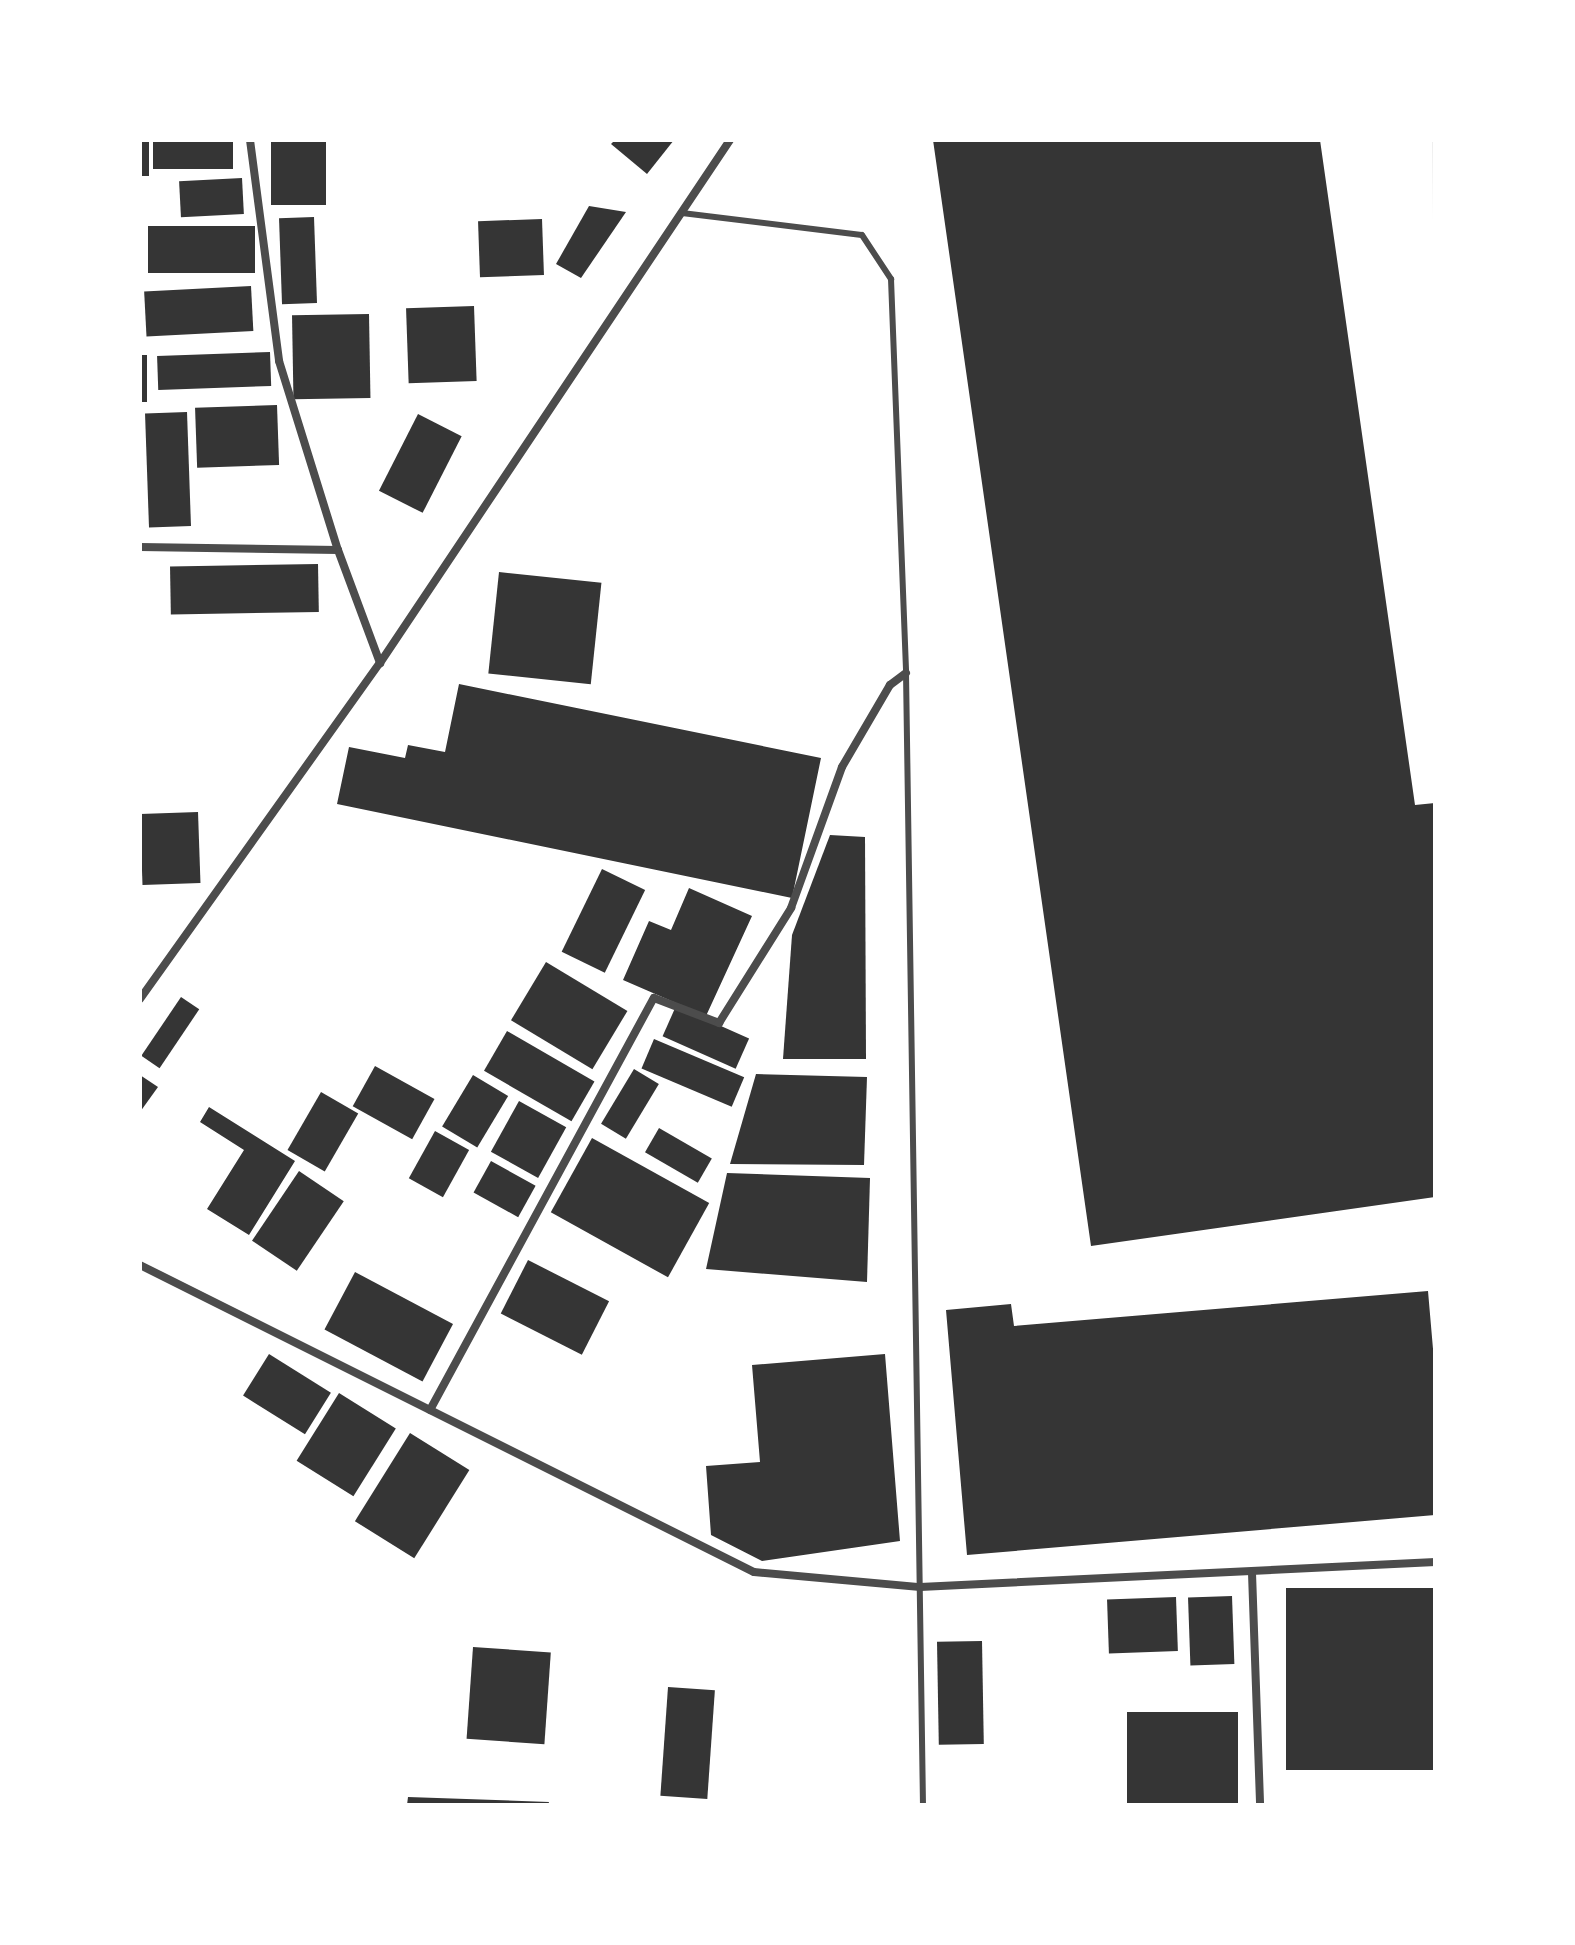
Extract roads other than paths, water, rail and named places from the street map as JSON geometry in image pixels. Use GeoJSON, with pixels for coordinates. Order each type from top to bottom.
{"type":"FeatureCollection","features":[{"type":"Feature","properties":{"kind":"street"},"geometry":{"type":"LineString","coordinates":[[250,140],[279,361],[338,550],[380,663]]}},
{"type":"Feature","properties":{"kind":"street"},"geometry":{"type":"LineString","coordinates":[[140,999],[380,663],[730,140]]}},
{"type":"Feature","properties":{"kind":"street"},"geometry":{"type":"LineString","coordinates":[[140,547],[338,550]]}},
{"type":"Feature","properties":{"kind":"street"},"geometry":{"type":"LineString","coordinates":[[430,1410],[654,998],[719,1023],[791,908],[842,767],[890,685],[906,673]]}},
{"type":"Feature","properties":{"kind":"street"},"geometry":{"type":"LineString","coordinates":[[140,1265],[754,1572],[920,1587],[1435,1562]]}},
{"type":"Feature","properties":{"kind":"street"},"geometry":{"type":"LineString","coordinates":[[1252,1573],[1260,1805]]}},
{"type":"Feature","properties":{"kind":"lane"},"geometry":{"type":"LineString","coordinates":[[682,213],[862,235],[891,279],[906,673],[923,1805]]}}]}
